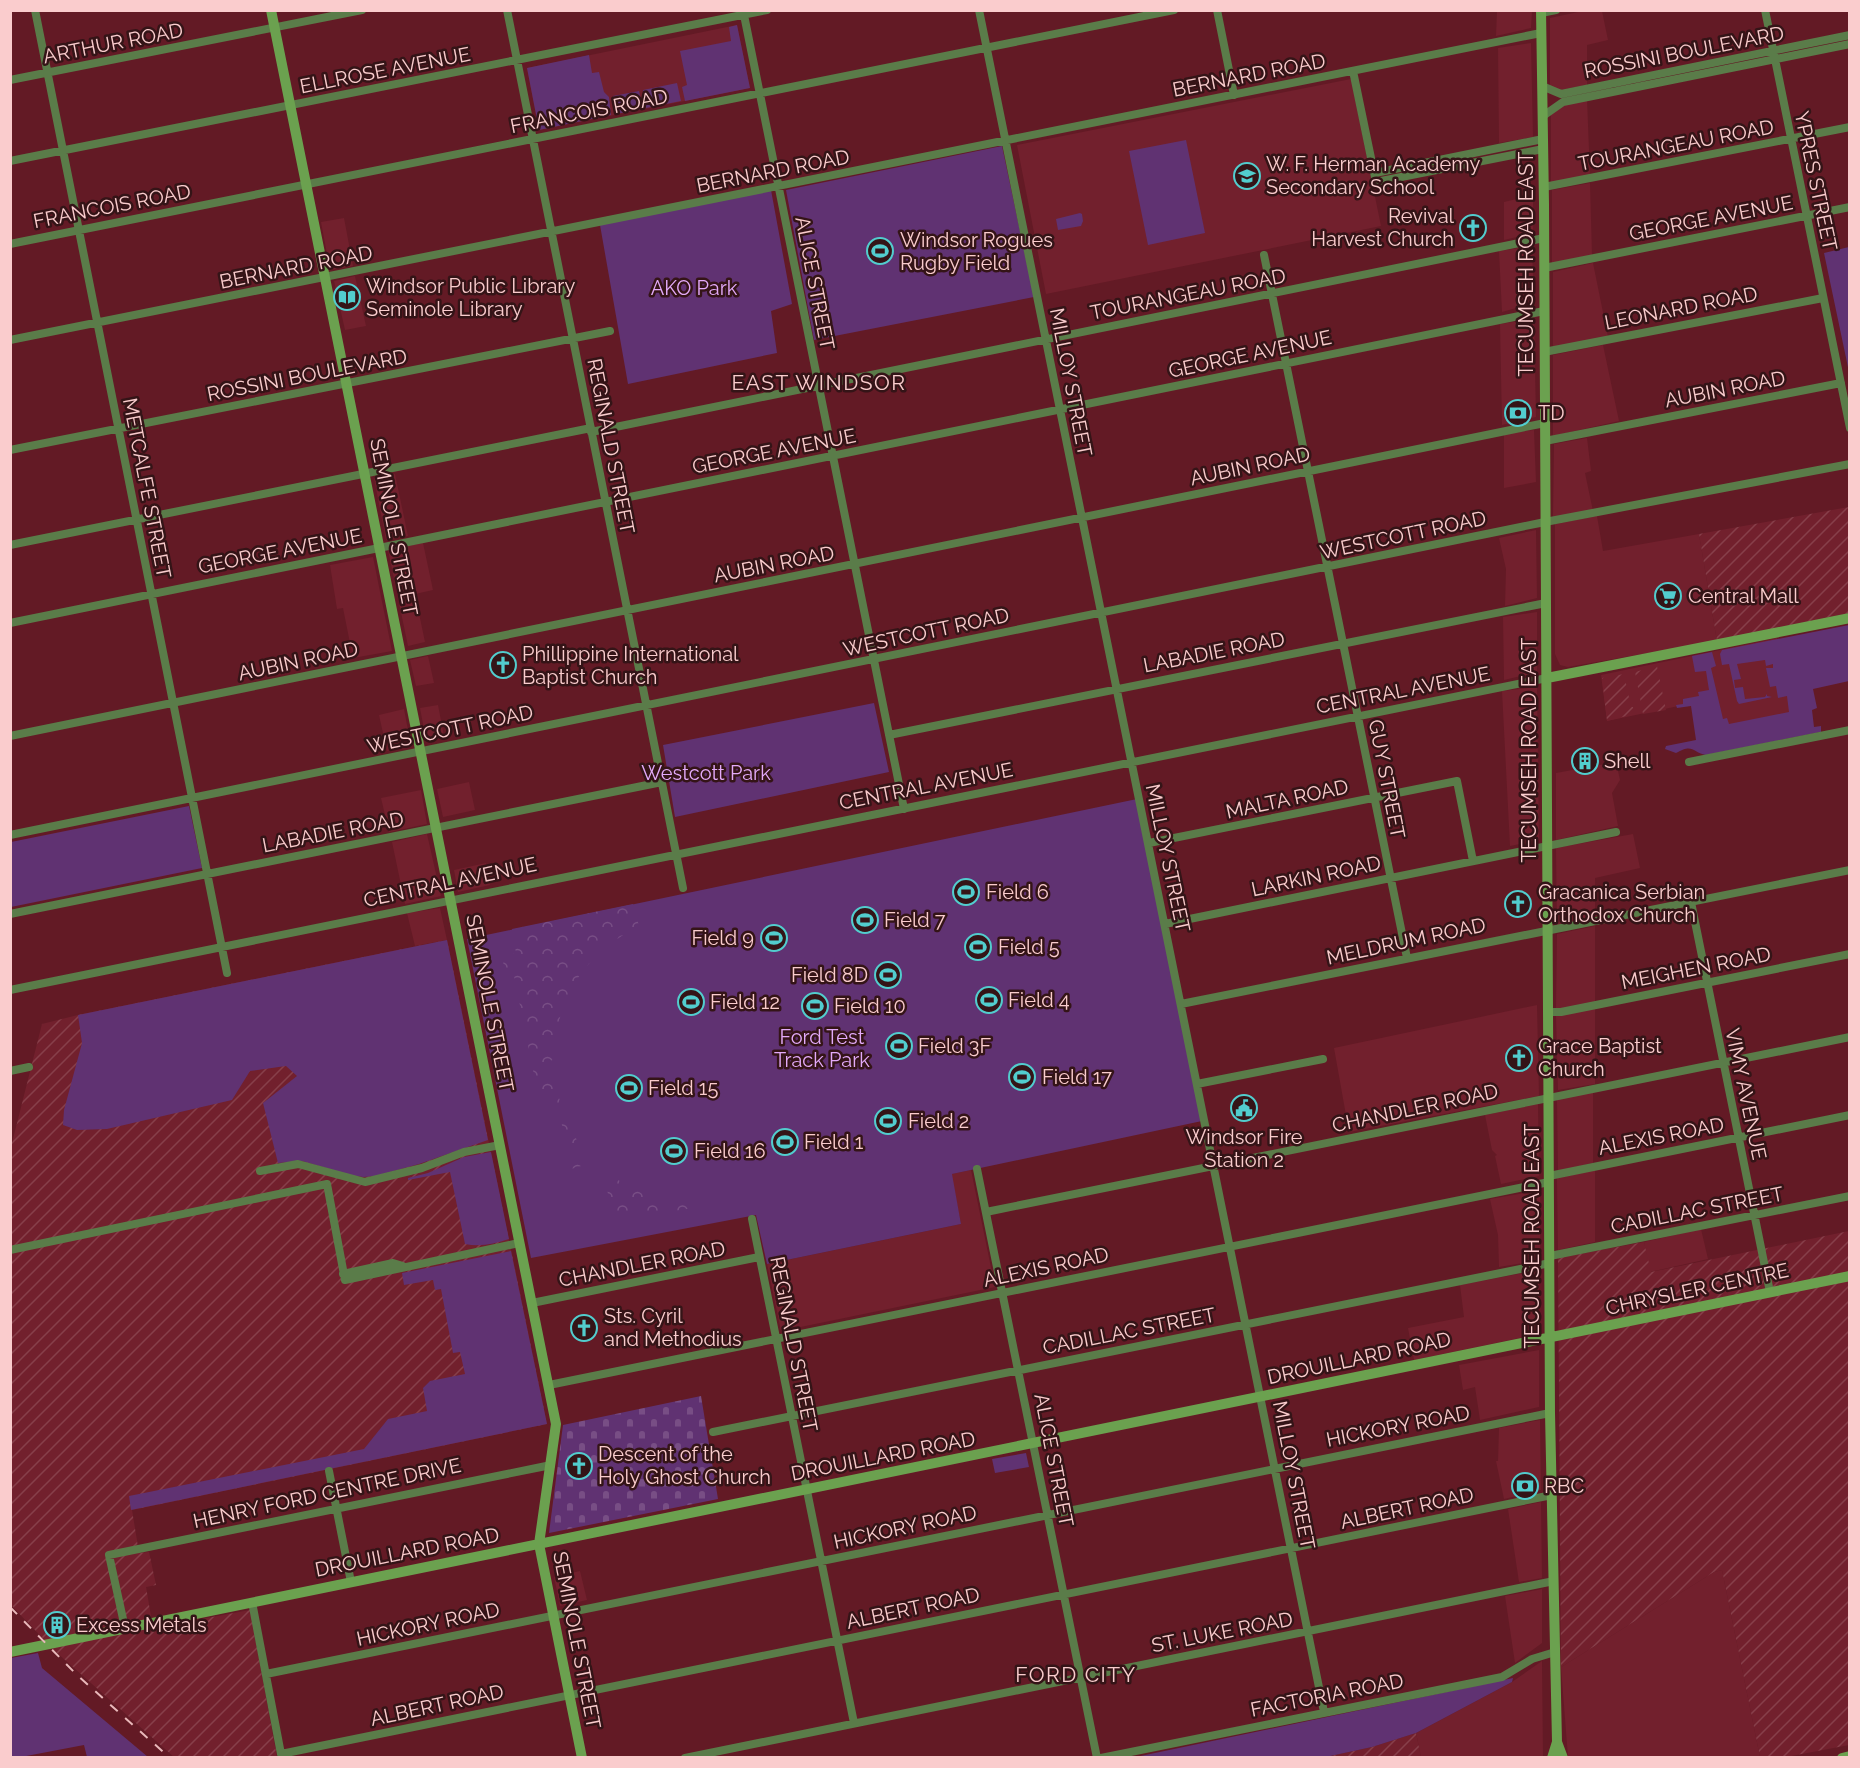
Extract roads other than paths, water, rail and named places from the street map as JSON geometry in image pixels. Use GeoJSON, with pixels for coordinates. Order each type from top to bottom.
{"type":"FeatureCollection","features":[{"type":"Feature","properties":{"kind":"street","name":"METCALFE STREET"},"geometry":{"type":"LineString","coordinates":[[35,10],[227,973]]}},
{"type":"Feature","properties":{"kind":"street","name":"SEMINOLE STREET"},"geometry":{"type":"LineString","coordinates":[[271,10],[556,1424],[539,1544],[582,1758]]}},
{"type":"Feature","properties":{"kind":"street","name":"ARTHUR ROAD"},"geometry":{"type":"LineString","coordinates":[[10,80],[362,10]]}},
{"type":"Feature","properties":{"kind":"street","name":"REGINALD STREET"},"geometry":{"type":"LineString","coordinates":[[507,10],[683,888]]}},
{"type":"Feature","properties":{"kind":"street","name":"ELLROSE AVENUE"},"geometry":{"type":"LineString","coordinates":[[10,161],[767,10]]}},
{"type":"Feature","properties":{"kind":"street","name":"MILLOY STREET"},"geometry":{"type":"LineString","coordinates":[[979,10],[1324,1712]]}},
{"type":"Feature","properties":{"kind":"street","name":"FRANCOIS ROAD"},"geometry":{"type":"LineString","coordinates":[[10,244],[1174,10]]}},
{"type":"Feature","properties":{"kind":"street"},"geometry":{"type":"LineString","coordinates":[[1217,10],[1234,95]]}},
{"type":"Feature","properties":{"kind":"street"},"geometry":{"type":"LineString","coordinates":[[1541,12],[1556,10]]}},
{"type":"Feature","properties":{"kind":"street","name":"YPRES STREET"},"geometry":{"type":"LineString","coordinates":[[1764,10],[1850,428]]}},
{"type":"Feature","properties":{"kind":"street","name":"TECUMSEH ROAD EAST"},"geometry":{"type":"LineString","coordinates":[[1541,12],[1550,1097],[1550,1413],[1557,1742],[1552,1758]]}},
{"type":"Feature","properties":{"kind":"street","name":"ALICE STREET"},"geometry":{"type":"LineString","coordinates":[[744,13],[904,809]]}},
{"type":"Feature","properties":{"kind":"street","name":"BERNARD ROAD"},"geometry":{"type":"LineString","coordinates":[[10,340],[1541,33]]}},
{"type":"Feature","properties":{"kind":"street","name":"ROSSINI BOULEVARD"},"geometry":{"type":"LineString","coordinates":[[1543,116],[1562,98],[1773,50],[1850,35]]}},
{"type":"Feature","properties":{"kind":"street","name":"ROSSINI BOULEVARD"},"geometry":{"type":"LineString","coordinates":[[1542,86],[1562,98],[1850,44]]}},
{"type":"Feature","properties":{"kind":"street"},"geometry":{"type":"LineString","coordinates":[[1353,71],[1376,182],[1493,159],[1543,144]]}},
{"type":"Feature","properties":{"kind":"street","name":"TOURANGEAU ROAD"},"geometry":{"type":"LineString","coordinates":[[1544,187],[1850,127]]}},
{"type":"Feature","properties":{"kind":"street"},"geometry":{"type":"LineString","coordinates":[[1375,173],[1490,150],[1543,144]]}},
{"type":"Feature","properties":{"kind":"street"},"geometry":{"type":"LineString","coordinates":[[1490,150],[1493,159]]}},
{"type":"Feature","properties":{"kind":"street","name":"GEORGE AVENUE"},"geometry":{"type":"LineString","coordinates":[[1544,268],[1850,207]]}},
{"type":"Feature","properties":{"kind":"street","name":"TOURANGEAU ROAD"},"geometry":{"type":"LineString","coordinates":[[10,545],[365,473],[819,386],[1544,238]]}},
{"type":"Feature","properties":{"kind":"street","name":"GUY STREET"},"geometry":{"type":"LineString","coordinates":[[1264,255],[1407,958]]}},
{"type":"Feature","properties":{"kind":"street","name":"LEONARD ROAD"},"geometry":{"type":"LineString","coordinates":[[1544,352],[1823,298]]}},
{"type":"Feature","properties":{"kind":"street","name":"GEORGE AVENUE"},"geometry":{"type":"LineString","coordinates":[[10,623],[1544,311]]}},
{"type":"Feature","properties":{"kind":"street","name":"ROSSINI BOULEVARD"},"geometry":{"type":"LineString","coordinates":[[10,450],[610,332]]}},
{"type":"Feature","properties":{"kind":"street","name":"AUBIN ROAD"},"geometry":{"type":"LineString","coordinates":[[1545,441],[1840,383]]}},
{"type":"Feature","properties":{"kind":"street","name":"AUBIN ROAD"},"geometry":{"type":"LineString","coordinates":[[10,736],[1545,423]]}},
{"type":"Feature","properties":{"kind":"street","name":"WESTCOTT ROAD"},"geometry":{"type":"LineString","coordinates":[[10,835],[1545,522],[1850,464]]}},
{"type":"Feature","properties":{"kind":"street","name":"LABADIE ROAD"},"geometry":{"type":"LineString","coordinates":[[889,735],[1546,603]]}},
{"type":"Feature","properties":{"kind":"street","name":"CENTRAL AVENUE"},"geometry":{"type":"LineString","coordinates":[[10,990],[1850,618]]}},
{"type":"Feature","properties":{"kind":"street"},"geometry":{"type":"LineString","coordinates":[[1689,762],[1850,730]]}},
{"type":"Feature","properties":{"kind":"street","name":"MALTA ROAD"},"geometry":{"type":"LineString","coordinates":[[1149,843],[1457,781],[1473,861]]}},
{"type":"Feature","properties":{"kind":"street","name":"LABADIE ROAD"},"geometry":{"type":"LineString","coordinates":[[10,914],[662,782]]}},
{"type":"Feature","properties":{"kind":"street","name":"LARKIN ROAD"},"geometry":{"type":"LineString","coordinates":[[1165,924],[1616,832]]}},
{"type":"Feature","properties":{"kind":"street","name":"MELDRUM ROAD"},"geometry":{"type":"LineString","coordinates":[[1181,1004],[1850,870]]}},
{"type":"Feature","properties":{"kind":"street","name":"VIMY AVENUE"},"geometry":{"type":"LineString","coordinates":[[1690,902],[1770,1292]]}},
{"type":"Feature","properties":{"kind":"street","name":"MEIGHEN ROAD"},"geometry":{"type":"LineString","coordinates":[[1549,1012],[1561,1012],[1850,954]]}},
{"type":"Feature","properties":{"kind":"street","name":"CHANDLER ROAD"},"geometry":{"type":"LineString","coordinates":[[986,1212],[1850,1037]]}},
{"type":"Feature","properties":{"kind":"street"},"geometry":{"type":"LineString","coordinates":[[1197,1084],[1323,1059]]}},
{"type":"Feature","properties":{"kind":"street"},"geometry":{"type":"LineString","coordinates":[[10,1071],[29,1067]]}},
{"type":"Feature","properties":{"kind":"street","name":"ALEXIS ROAD"},"geometry":{"type":"LineString","coordinates":[[549,1385],[1231,1247],[1850,1115]]}},
{"type":"Feature","properties":{"kind":"street"},"geometry":{"type":"LineString","coordinates":[[260,1171],[298,1164],[365,1182],[422,1168],[464,1152],[500,1144]]}},
{"type":"Feature","properties":{"kind":"street","name":"ALICE STREET"},"geometry":{"type":"LineString","coordinates":[[977,1169],[1099,1758]]}},
{"type":"Feature","properties":{"kind":"street"},"geometry":{"type":"LineString","coordinates":[[10,1250],[327,1184],[343,1274],[393,1263],[406,1267],[519,1243]]}},
{"type":"Feature","properties":{"kind":"street","name":"CADILLAC STREET"},"geometry":{"type":"LineString","coordinates":[[713,1432],[1246,1324],[1850,1196]]}},
{"type":"Feature","properties":{"kind":"street","name":"REGINALD STREET"},"geometry":{"type":"LineString","coordinates":[[752,1219],[854,1723]]}},
{"type":"Feature","properties":{"kind":"street","name":"CHANDLER ROAD"},"geometry":{"type":"LineString","coordinates":[[532,1304],[759,1257]]}},
{"type":"Feature","properties":{"kind":"street","name":"CHRYSLER CENTRE"},"geometry":{"type":"LineString","coordinates":[[1551,1337],[1850,1276]]}},
{"type":"Feature","properties":{"kind":"street","name":"DROUILLARD ROAD"},"geometry":{"type":"LineString","coordinates":[[10,1652],[1551,1337]]}},
{"type":"Feature","properties":{"kind":"street","name":"HICKORY ROAD"},"geometry":{"type":"LineString","coordinates":[[266,1674],[1550,1413]]}},
{"type":"Feature","properties":{"kind":"street","name":"HENRY FORD CENTRE DRIVE"},"geometry":{"type":"LineString","coordinates":[[125,1628],[110,1555],[551,1464]]}},
{"type":"Feature","properties":{"kind":"street"},"geometry":{"type":"LineString","coordinates":[[329,1471],[351,1581]]}},
{"type":"Feature","properties":{"kind":"street","name":"ALBERT ROAD"},"geometry":{"type":"LineString","coordinates":[[266,1674],[281,1754],[1552,1495]]}},
{"type":"Feature","properties":{"kind":"street","name":"ST. LUKE ROAD"},"geometry":{"type":"LineString","coordinates":[[686,1758],[1554,1581]]}},
{"type":"Feature","properties":{"kind":"street"},"geometry":{"type":"LineString","coordinates":[[252,1602],[266,1674]]}},
{"type":"Feature","properties":{"kind":"street","name":"FACTORIA ROAD"},"geometry":{"type":"LineString","coordinates":[[1099,1758],[1502,1677],[1532,1659],[1555,1652]]}},
{"type":"Feature","properties":{"kind":"street","name":"TECUMSEH ROAD EAST"},"geometry":{"type":"LineString","coordinates":[[1557,1742],[1563,1758]]}},
{"type":"Feature","properties":{"kind":"street"},"geometry":{"type":"LineString","coordinates":[[1842,1758],[1850,1756]]}},
{"type":"Feature","properties":{"kind":"railway"},"geometry":{"type":"LineString","coordinates":[[10,1607],[77,1675],[170,1758]]}},
{"type":"Feature","properties":{"kind":"place","name":"W. F. Herman Academy Secondary School"},"geometry":{"type":"Point","coordinates":[1247,176]}},
{"type":"Feature","properties":{"kind":"place","name":"Revival Harvest Church"},"geometry":{"type":"Point","coordinates":[1473,228]}},
{"type":"Feature","properties":{"kind":"place","name":"Windsor Rogues Rugby Field"},"geometry":{"type":"Point","coordinates":[880,251]}},
{"type":"Feature","properties":{"kind":"place","name":"Windsor Public Library Seminole Library"},"geometry":{"type":"Point","coordinates":[347,297]}},
{"type":"Feature","properties":{"kind":"place","name":"TD"},"geometry":{"type":"Point","coordinates":[1518,413]}},
{"type":"Feature","properties":{"kind":"place","name":"Central Mall"},"geometry":{"type":"Point","coordinates":[1668,596]}},
{"type":"Feature","properties":{"kind":"place","name":"Phillippine International Baptist Church"},"geometry":{"type":"Point","coordinates":[503,665]}},
{"type":"Feature","properties":{"kind":"place","name":"Shell"},"geometry":{"type":"Point","coordinates":[1585,761]}},
{"type":"Feature","properties":{"kind":"place","name":"Field 6"},"geometry":{"type":"Point","coordinates":[966,892]}},
{"type":"Feature","properties":{"kind":"place","name":"Gracanica Serbian Orthodox Church"},"geometry":{"type":"Point","coordinates":[1518,904]}},
{"type":"Feature","properties":{"kind":"place","name":"Field 7"},"geometry":{"type":"Point","coordinates":[865,920]}},
{"type":"Feature","properties":{"kind":"place","name":"Field 9"},"geometry":{"type":"Point","coordinates":[774,938]}},
{"type":"Feature","properties":{"kind":"place","name":"Field 5"},"geometry":{"type":"Point","coordinates":[978,947]}},
{"type":"Feature","properties":{"kind":"place","name":"Field 8D"},"geometry":{"type":"Point","coordinates":[888,975]}},
{"type":"Feature","properties":{"kind":"place","name":"Field 4"},"geometry":{"type":"Point","coordinates":[989,1000]}},
{"type":"Feature","properties":{"kind":"place","name":"Field 12"},"geometry":{"type":"Point","coordinates":[691,1002]}},
{"type":"Feature","properties":{"kind":"place","name":"Field 10"},"geometry":{"type":"Point","coordinates":[815,1006]}},
{"type":"Feature","properties":{"kind":"place","name":"Field 3F"},"geometry":{"type":"Point","coordinates":[899,1046]}},
{"type":"Feature","properties":{"kind":"place","name":"Grace Baptist Church"},"geometry":{"type":"Point","coordinates":[1519,1058]}},
{"type":"Feature","properties":{"kind":"place","name":"Field 17"},"geometry":{"type":"Point","coordinates":[1022,1077]}},
{"type":"Feature","properties":{"kind":"place","name":"Field 15"},"geometry":{"type":"Point","coordinates":[629,1088]}},
{"type":"Feature","properties":{"kind":"place","name":"Windsor Fire Station 2"},"geometry":{"type":"Point","coordinates":[1244,1108]}},
{"type":"Feature","properties":{"kind":"place","name":"Field 2"},"geometry":{"type":"Point","coordinates":[888,1121]}},
{"type":"Feature","properties":{"kind":"place","name":"Field 1"},"geometry":{"type":"Point","coordinates":[785,1142]}},
{"type":"Feature","properties":{"kind":"place","name":"Field 16"},"geometry":{"type":"Point","coordinates":[674,1151]}},
{"type":"Feature","properties":{"kind":"place","name":"Sts. Cyril and Methodius"},"geometry":{"type":"Point","coordinates":[584,1328]}},
{"type":"Feature","properties":{"kind":"place","name":"Descent of the Holy Ghost Church"},"geometry":{"type":"Point","coordinates":[579,1466]}},
{"type":"Feature","properties":{"kind":"place","name":"RBC"},"geometry":{"type":"Point","coordinates":[1525,1486]}},
{"type":"Feature","properties":{"kind":"place","name":"Excess Metals"},"geometry":{"type":"Point","coordinates":[57,1625]}},
{"type":"Feature","properties":{"kind":"district","name":"EAST WINDSOR"},"geometry":{"type":"Point","coordinates":[819,382]}},
{"type":"Feature","properties":{"kind":"district","name":"FORD CITY"},"geometry":{"type":"Point","coordinates":[1076,1674]}},
{"type":"Feature","properties":{"kind":"park label","name":"AKO Park"},"geometry":{"type":"Point","coordinates":[694,288]}},
{"type":"Feature","properties":{"kind":"park label","name":"Westcott Park"},"geometry":{"type":"Point","coordinates":[706,773]}},
{"type":"Feature","properties":{"kind":"park label","name":"Ford Test Track Park"},"geometry":{"type":"Point","coordinates":[822,1048]}}]}
